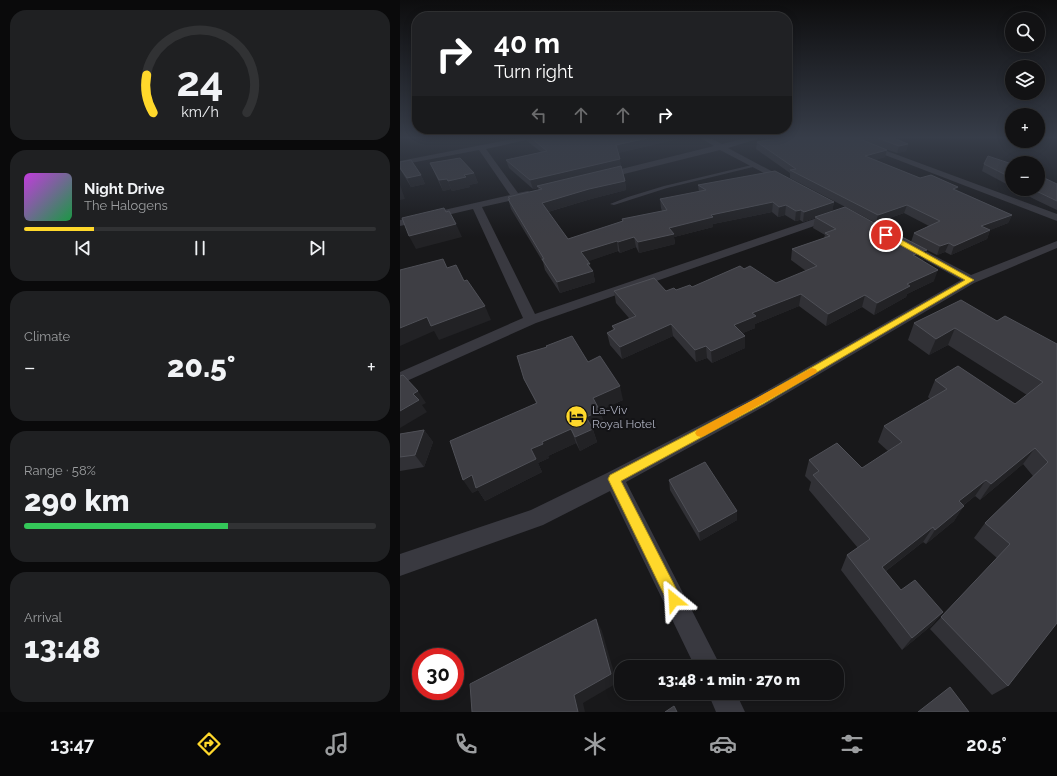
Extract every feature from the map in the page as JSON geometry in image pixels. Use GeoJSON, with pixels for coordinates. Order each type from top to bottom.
{"type":"FeatureCollection","features":[{"type":"Feature","properties":{"kind":"street"},"geometry":{"type":"LineString","coordinates":[[497,170],[516,197]]}},
{"type":"Feature","properties":{"kind":"street"},"geometry":{"type":"LineString","coordinates":[[592,178],[625,170]]}},
{"type":"Feature","properties":{"kind":"street"},"geometry":{"type":"LineString","coordinates":[[766,170],[797,187]]}},
{"type":"Feature","properties":{"kind":"street"},"geometry":{"type":"LineString","coordinates":[[930,170],[1057,218]]}},
{"type":"Feature","properties":{"kind":"street"},"geometry":{"type":"LineString","coordinates":[[400,223],[539,192]]}},
{"type":"Feature","properties":{"kind":"street"},"geometry":{"type":"LineString","coordinates":[[476,206],[531,320]]}},
{"type":"Feature","properties":{"kind":"street"},"geometry":{"type":"LineString","coordinates":[[400,378],[531,320],[838,208]]}},
{"type":"Feature","properties":{"kind":"street"},"geometry":{"type":"LineString","coordinates":[[900,242],[970,280]]}},
{"type":"Feature","properties":{"kind":"street"},"geometry":{"type":"LineString","coordinates":[[400,565],[536,518],[614,479],[759,402],[970,280],[1057,244]]}},
{"type":"Feature","properties":{"kind":"street"},"geometry":{"type":"LineString","coordinates":[[614,479],[704,660]]}},
{"type":"Feature","properties":{"kind":"street"},"geometry":{"type":"LineString","coordinates":[[725,700],[731,712]]}},
{"type":"Feature","properties":{"kind":"lane"},"geometry":{"type":"LineString","coordinates":[[612,204],[661,188],[734,170]]}},
{"type":"Feature","properties":{"kind":"building"},"geometry":{"type":"Polygon","coordinates":[[[402,170],[418,170],[421,175],[407,178],[402,170]]]}},
{"type":"Feature","properties":{"kind":"building"},"geometry":{"type":"Polygon","coordinates":[[[434,170],[471,170],[474,173],[464,175],[466,177],[448,181],[447,179],[439,180],[434,170]]]}},
{"type":"Feature","properties":{"kind":"building"},"geometry":{"type":"Polygon","coordinates":[[[518,170],[572,170],[530,180],[518,170]]]}},
{"type":"Feature","properties":{"kind":"building"},"geometry":{"type":"Polygon","coordinates":[[[603,170],[622,170],[625,181],[589,189],[542,203],[568,239],[623,221],[622,219],[667,210],[660,199],[706,190],[698,185],[775,171],[834,202],[804,212],[801,210],[796,211],[786,205],[779,207],[773,202],[711,215],[713,217],[669,228],[674,234],[638,242],[634,237],[618,242],[617,241],[581,252],[590,264],[587,264],[593,271],[557,282],[542,259],[544,259],[508,199],[510,199],[508,197],[542,189],[537,186],[603,170]]]}},
{"type":"Feature","properties":{"kind":"building"},"geometry":{"type":"Polygon","coordinates":[[[790,170],[901,170],[920,178],[931,175],[958,187],[953,189],[1012,215],[981,226],[990,230],[954,246],[949,243],[940,246],[914,233],[940,221],[907,205],[878,215],[790,170]]]}},
{"type":"Feature","properties":{"kind":"building"},"geometry":{"type":"Polygon","coordinates":[[[996,170],[1005,170],[1005,174],[996,170]]]}},
{"type":"Feature","properties":{"kind":"building"},"geometry":{"type":"Polygon","coordinates":[[[1045,178],[1057,184],[1057,201],[1045,195],[1045,178]]]}},
{"type":"Feature","properties":{"kind":"building"},"geometry":{"type":"Polygon","coordinates":[[[845,207],[927,250],[913,255],[938,270],[907,284],[910,286],[877,303],[865,295],[828,314],[801,294],[752,313],[756,316],[734,325],[745,336],[711,351],[706,346],[695,350],[671,324],[620,347],[607,333],[615,329],[612,326],[636,316],[614,291],[654,278],[666,291],[674,288],[676,290],[690,285],[692,287],[740,266],[744,269],[750,266],[776,283],[817,266],[792,249],[830,236],[825,233],[836,229],[815,217],[845,207]]]}},
{"type":"Feature","properties":{"kind":"building"},"geometry":{"type":"Polygon","coordinates":[[[444,208],[446,212],[449,211],[456,224],[409,236],[402,218],[444,208]]]}},
{"type":"Feature","properties":{"kind":"building"},"geometry":{"type":"Polygon","coordinates":[[[443,259],[447,268],[456,265],[464,281],[467,280],[485,306],[431,326],[427,317],[400,328],[400,270],[443,259]]]}},
{"type":"Feature","properties":{"kind":"building"},"geometry":{"type":"Polygon","coordinates":[[[961,300],[997,321],[1005,316],[1057,344],[1057,623],[1008,686],[941,617],[1010,544],[985,523],[1048,462],[1035,448],[991,484],[986,480],[959,501],[964,506],[935,530],[933,527],[882,567],[901,590],[915,580],[943,612],[912,638],[847,555],[870,539],[813,475],[819,471],[809,460],[837,443],[862,468],[902,442],[884,426],[947,389],[935,380],[958,366],[1015,404],[1043,382],[955,328],[936,339],[914,323],[961,300]]]}},
{"type":"Feature","properties":{"kind":"building"},"geometry":{"type":"Polygon","coordinates":[[[572,336],[588,362],[600,356],[620,386],[593,398],[600,411],[586,417],[593,429],[575,437],[571,429],[542,442],[543,444],[531,449],[536,459],[476,488],[472,475],[463,480],[450,441],[537,403],[524,379],[517,356],[547,347],[546,346],[572,336]]]}},
{"type":"Feature","properties":{"kind":"building"},"geometry":{"type":"Polygon","coordinates":[[[403,375],[418,391],[413,394],[419,400],[400,411],[400,376],[403,375]]]}},
{"type":"Feature","properties":{"kind":"building"},"geometry":{"type":"Polygon","coordinates":[[[424,430],[415,455],[400,457],[400,434],[424,430]]]}},
{"type":"Feature","properties":{"kind":"building"},"geometry":{"type":"Polygon","coordinates":[[[705,462],[737,511],[699,532],[669,480],[705,462]]]}},
{"type":"Feature","properties":{"kind":"building"},"geometry":{"type":"Polygon","coordinates":[[[596,619],[611,674],[574,695],[578,712],[472,712],[470,684],[596,619]]]}},
{"type":"Feature","properties":{"kind":"building"},"geometry":{"type":"Polygon","coordinates":[[[950,687],[969,712],[918,712],[950,687]]]}},
{"type":"Feature","properties":{"kind":"building"},"geometry":{"type":"Polygon","coordinates":[[[674,706],[677,712],[665,712],[674,706]]]}},
{"type":"Feature","properties":{"kind":"slow traffic"},"geometry":{"type":"LineString","coordinates":[[701,433],[759,402],[812,371]]}},
{"type":"Feature","properties":{"kind":"place","name":"La-Viv Royal Hotel"},"geometry":{"type":"Point","coordinates":[577,417]}},
{"type":"Feature","properties":{"kind":"route"},"geometry":{"type":"LineString","coordinates":[[674,600],[614,479],[759,402],[970,280],[886,235]]}}]}
